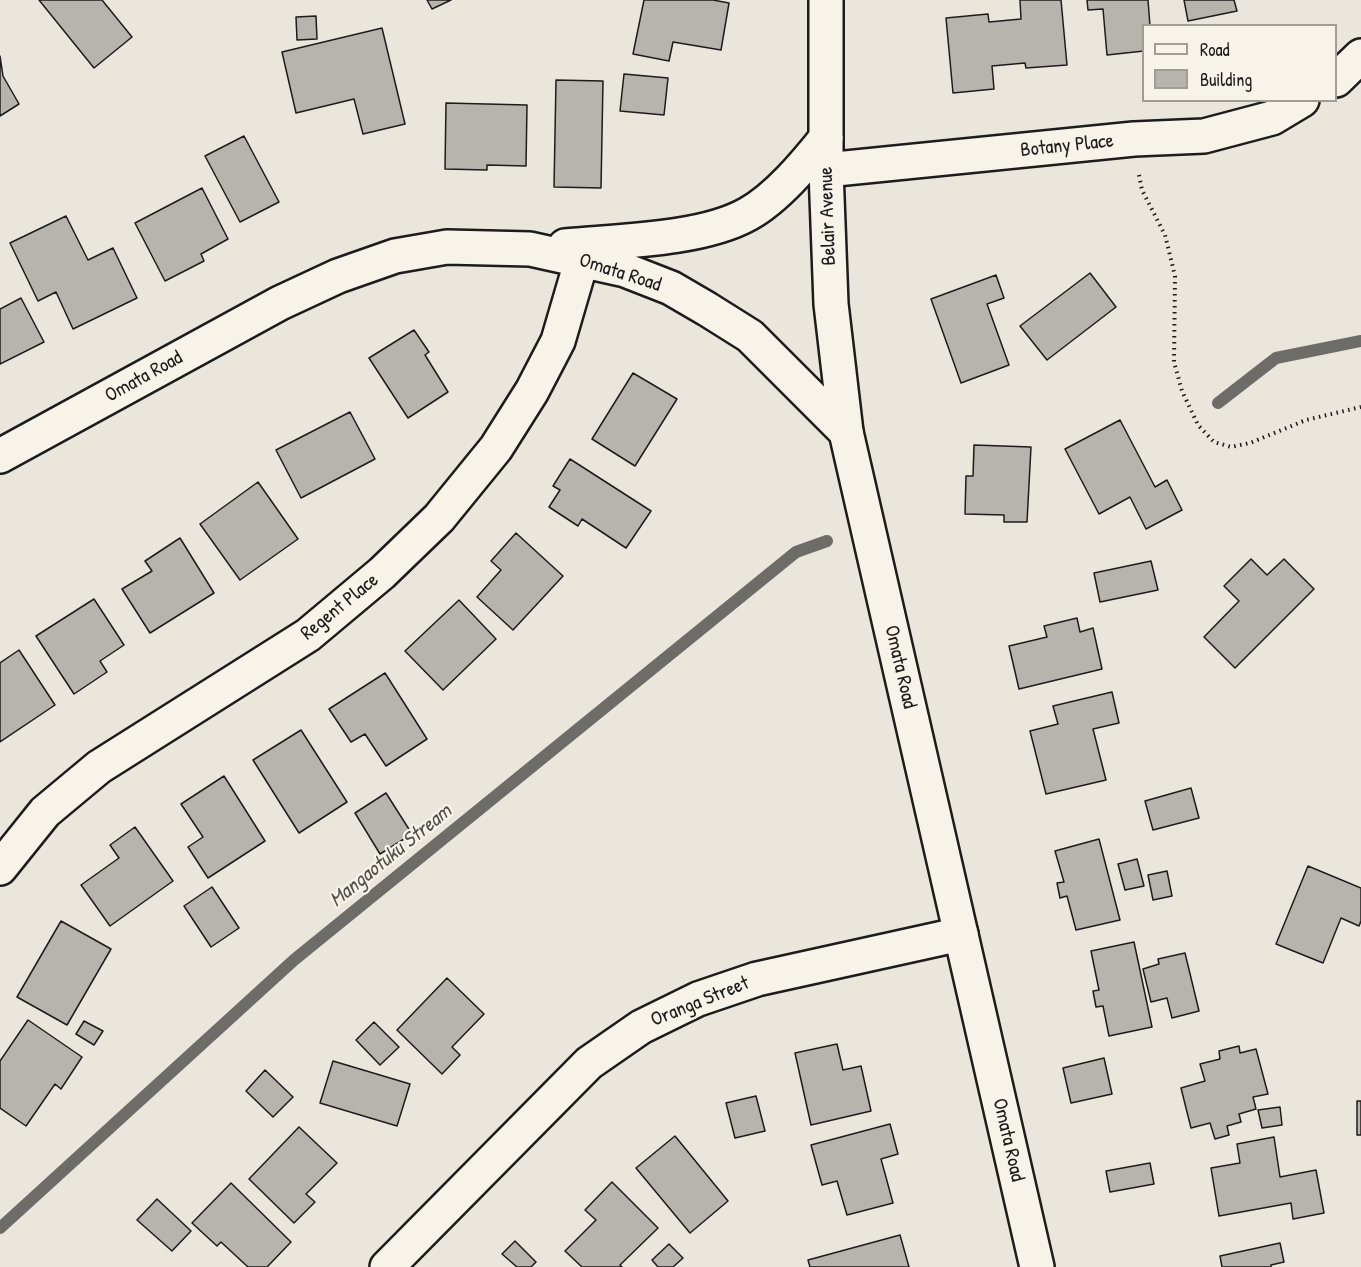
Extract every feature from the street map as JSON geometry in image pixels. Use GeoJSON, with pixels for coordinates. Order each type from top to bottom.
{"type":"FeatureCollection","features":[{"type":"Feature","properties":{"kind":"street","name":"Belair Avenue"},"geometry":{"type":"LineString","coordinates":[[826,0],[826,170],[831,304],[846,432]]}},
{"type":"Feature","properties":{"kind":"street"},"geometry":{"type":"LineString","coordinates":[[1337,78],[1361,56]]}},
{"type":"Feature","properties":{"kind":"street","name":"Botany Place"},"geometry":{"type":"LineString","coordinates":[[826,170],[1134,139],[1204,136],[1272,118],[1299,102]]}},
{"type":"Feature","properties":{"kind":"street","name":"Omata Road"},"geometry":{"type":"LineString","coordinates":[[0,456],[280,303],[338,276],[395,256],[447,247],[530,249],[674,236],[710,229],[749,214],[796,175],[826,138]]}},
{"type":"Feature","properties":{"kind":"street","name":"Omata Road"},"geometry":{"type":"LineString","coordinates":[[530,249],[625,270],[671,288],[750,336],[846,432],[1037,1267]]}},
{"type":"Feature","properties":{"kind":"street","name":"Regent Place"},"geometry":{"type":"LineString","coordinates":[[0,868],[45,812],[99,767],[308,635],[382,573],[439,518],[496,448],[532,391],[558,340],[582,259]]}},
{"type":"Feature","properties":{"kind":"street","name":"Oranga Street"},"geometry":{"type":"LineString","coordinates":[[387,1267],[589,1063],[641,1027],[698,999],[757,979],[961,934]]}},
{"type":"Feature","properties":{"kind":"path"},"geometry":{"type":"LineString","coordinates":[[1134,139],[1142,190],[1166,235],[1175,276],[1174,362],[1182,391],[1198,425],[1214,442],[1231,447],[1250,443],[1306,420],[1361,407]]}},
{"type":"Feature","properties":{"kind":"building"},"geometry":{"type":"Polygon","coordinates":[[[39,0],[102,0],[132,37],[94,68],[39,0]]]}},
{"type":"Feature","properties":{"kind":"building"},"geometry":{"type":"Polygon","coordinates":[[[427,0],[451,0],[432,9],[427,0]]]}},
{"type":"Feature","properties":{"kind":"building"},"geometry":{"type":"Polygon","coordinates":[[[644,0],[713,0],[729,3],[721,50],[673,42],[669,61],[633,54],[644,0]]]}},
{"type":"Feature","properties":{"kind":"building"},"geometry":{"type":"Polygon","coordinates":[[[1020,0],[1061,0],[1067,65],[1026,68],[1025,63],[992,66],[994,89],[953,93],[946,18],[988,14],[989,22],[1021,19],[1020,0]]]}},
{"type":"Feature","properties":{"kind":"building"},"geometry":{"type":"Polygon","coordinates":[[[1087,0],[1148,0],[1150,24],[1142,24],[1142,51],[1107,55],[1103,9],[1088,10],[1087,0]]]}},
{"type":"Feature","properties":{"kind":"building"},"geometry":{"type":"Polygon","coordinates":[[[1184,0],[1234,0],[1237,11],[1188,21],[1184,0]]]}},
{"type":"Feature","properties":{"kind":"building"},"geometry":{"type":"Polygon","coordinates":[[[316,16],[317,39],[297,40],[296,17],[316,16]]]}},
{"type":"Feature","properties":{"kind":"building"},"geometry":{"type":"Polygon","coordinates":[[[382,28],[405,124],[363,134],[354,99],[296,113],[282,52],[382,28]]]}},
{"type":"Feature","properties":{"kind":"building"},"geometry":{"type":"Polygon","coordinates":[[[0,56],[3,76],[19,104],[0,116],[0,56]]]}},
{"type":"Feature","properties":{"kind":"building"},"geometry":{"type":"Polygon","coordinates":[[[624,74],[668,78],[664,115],[620,111],[624,74]]]}},
{"type":"Feature","properties":{"kind":"building"},"geometry":{"type":"Polygon","coordinates":[[[556,80],[603,81],[601,188],[554,187],[556,80]]]}},
{"type":"Feature","properties":{"kind":"building"},"geometry":{"type":"Polygon","coordinates":[[[446,103],[527,105],[526,166],[487,165],[487,170],[445,169],[446,103]]]}},
{"type":"Feature","properties":{"kind":"building"},"geometry":{"type":"Polygon","coordinates":[[[244,136],[279,202],[240,222],[205,156],[244,136]]]}},
{"type":"Feature","properties":{"kind":"building"},"geometry":{"type":"Polygon","coordinates":[[[202,188],[228,239],[201,254],[204,261],[165,281],[135,223],[202,188]]]}},
{"type":"Feature","properties":{"kind":"building"},"geometry":{"type":"Polygon","coordinates":[[[66,216],[88,260],[113,248],[137,298],[73,329],[56,292],[38,301],[10,243],[66,216]]]}},
{"type":"Feature","properties":{"kind":"building"},"geometry":{"type":"Polygon","coordinates":[[[1090,273],[1116,307],[1047,360],[1020,326],[1090,273]]]}},
{"type":"Feature","properties":{"kind":"building"},"geometry":{"type":"Polygon","coordinates":[[[996,275],[1004,298],[987,304],[1009,365],[961,383],[931,299],[996,275]]]}},
{"type":"Feature","properties":{"kind":"building"},"geometry":{"type":"Polygon","coordinates":[[[21,298],[44,342],[0,364],[0,309],[21,298]]]}},
{"type":"Feature","properties":{"kind":"building"},"geometry":{"type":"Polygon","coordinates":[[[414,330],[429,352],[425,355],[448,392],[408,418],[369,358],[414,330]]]}},
{"type":"Feature","properties":{"kind":"building"},"geometry":{"type":"Polygon","coordinates":[[[633,373],[677,399],[635,466],[592,439],[633,373]]]}},
{"type":"Feature","properties":{"kind":"building"},"geometry":{"type":"Polygon","coordinates":[[[350,412],[375,459],[301,498],[276,450],[350,412]]]}},
{"type":"Feature","properties":{"kind":"building"},"geometry":{"type":"Polygon","coordinates":[[[1120,420],[1155,487],[1167,480],[1182,510],[1146,529],[1130,497],[1099,514],[1065,449],[1120,420]]]}},
{"type":"Feature","properties":{"kind":"building"},"geometry":{"type":"Polygon","coordinates":[[[974,445],[1031,447],[1027,522],[1004,522],[1004,515],[965,514],[966,476],[973,476],[974,445]]]}},
{"type":"Feature","properties":{"kind":"building"},"geometry":{"type":"Polygon","coordinates":[[[570,459],[651,511],[626,548],[582,519],[578,526],[549,507],[560,490],[553,486],[570,459]]]}},
{"type":"Feature","properties":{"kind":"building"},"geometry":{"type":"Polygon","coordinates":[[[258,482],[298,539],[240,580],[200,524],[258,482]]]}},
{"type":"Feature","properties":{"kind":"building"},"geometry":{"type":"Polygon","coordinates":[[[516,533],[563,576],[513,630],[477,597],[501,570],[491,561],[516,533]]]}},
{"type":"Feature","properties":{"kind":"building"},"geometry":{"type":"Polygon","coordinates":[[[180,538],[214,593],[150,633],[122,589],[152,571],[145,561],[180,538]]]}},
{"type":"Feature","properties":{"kind":"building"},"geometry":{"type":"Polygon","coordinates":[[[1251,559],[1267,575],[1284,559],[1314,589],[1235,668],[1204,637],[1239,601],[1224,586],[1251,559]]]}},
{"type":"Feature","properties":{"kind":"building"},"geometry":{"type":"Polygon","coordinates":[[[1151,561],[1158,590],[1100,602],[1094,573],[1151,561]]]}},
{"type":"Feature","properties":{"kind":"building"},"geometry":{"type":"Polygon","coordinates":[[[94,599],[124,645],[100,661],[107,672],[74,694],[36,636],[94,599]]]}},
{"type":"Feature","properties":{"kind":"building"},"geometry":{"type":"Polygon","coordinates":[[[459,600],[496,639],[443,690],[405,651],[459,600]]]}},
{"type":"Feature","properties":{"kind":"building"},"geometry":{"type":"Polygon","coordinates":[[[1077,618],[1080,632],[1093,628],[1102,669],[1019,689],[1009,646],[1047,637],[1044,626],[1077,618]]]}},
{"type":"Feature","properties":{"kind":"building"},"geometry":{"type":"Polygon","coordinates":[[[19,650],[55,705],[0,742],[0,663],[19,650]]]}},
{"type":"Feature","properties":{"kind":"building"},"geometry":{"type":"Polygon","coordinates":[[[385,673],[427,739],[386,766],[365,734],[351,742],[329,709],[385,673]]]}},
{"type":"Feature","properties":{"kind":"building"},"geometry":{"type":"Polygon","coordinates":[[[1112,692],[1119,723],[1093,729],[1106,780],[1046,794],[1030,731],[1058,724],[1053,706],[1112,692]]]}},
{"type":"Feature","properties":{"kind":"building"},"geometry":{"type":"Polygon","coordinates":[[[301,730],[347,802],[299,833],[253,760],[301,730]]]}},
{"type":"Feature","properties":{"kind":"building"},"geometry":{"type":"Polygon","coordinates":[[[224,776],[265,841],[208,878],[188,847],[203,837],[181,804],[224,776]]]}},
{"type":"Feature","properties":{"kind":"building"},"geometry":{"type":"Polygon","coordinates":[[[1191,788],[1199,818],[1153,830],[1145,801],[1191,788]]]}},
{"type":"Feature","properties":{"kind":"building"},"geometry":{"type":"Polygon","coordinates":[[[386,793],[412,834],[380,854],[355,813],[386,793]]]}},
{"type":"Feature","properties":{"kind":"building"},"geometry":{"type":"Polygon","coordinates":[[[135,827],[173,881],[110,926],[81,885],[119,858],[110,845],[135,827]]]}},
{"type":"Feature","properties":{"kind":"building"},"geometry":{"type":"Polygon","coordinates":[[[1099,839],[1120,920],[1076,930],[1067,896],[1060,898],[1057,883],[1064,882],[1055,851],[1099,839]]]}},
{"type":"Feature","properties":{"kind":"building"},"geometry":{"type":"Polygon","coordinates":[[[1137,859],[1144,886],[1125,890],[1118,864],[1137,859]]]}},
{"type":"Feature","properties":{"kind":"building"},"geometry":{"type":"Polygon","coordinates":[[[1308,866],[1361,888],[1359,926],[1341,918],[1323,963],[1276,944],[1308,866]]]}},
{"type":"Feature","properties":{"kind":"building"},"geometry":{"type":"Polygon","coordinates":[[[1167,871],[1172,896],[1153,900],[1148,875],[1167,871]]]}},
{"type":"Feature","properties":{"kind":"building"},"geometry":{"type":"Polygon","coordinates":[[[212,887],[239,928],[211,947],[184,906],[212,887]]]}},
{"type":"Feature","properties":{"kind":"building"},"geometry":{"type":"Polygon","coordinates":[[[61,921],[111,949],[67,1025],[17,997],[61,921]]]}},
{"type":"Feature","properties":{"kind":"building"},"geometry":{"type":"Polygon","coordinates":[[[1134,942],[1152,1027],[1109,1036],[1103,1006],[1096,1007],[1093,991],[1099,990],[1091,951],[1134,942]]]}},
{"type":"Feature","properties":{"kind":"building"},"geometry":{"type":"Polygon","coordinates":[[[1185,953],[1199,1011],[1172,1018],[1167,998],[1151,1002],[1143,969],[1159,964],[1158,959],[1185,953]]]}},
{"type":"Feature","properties":{"kind":"building"},"geometry":{"type":"Polygon","coordinates":[[[447,978],[484,1014],[452,1047],[460,1055],[442,1074],[397,1030],[447,978]]]}},
{"type":"Feature","properties":{"kind":"building"},"geometry":{"type":"Polygon","coordinates":[[[28,1020],[82,1057],[61,1089],[55,1084],[26,1126],[0,1108],[0,1061],[28,1020]]]}},
{"type":"Feature","properties":{"kind":"building"},"geometry":{"type":"Polygon","coordinates":[[[84,1021],[103,1031],[94,1045],[76,1034],[84,1021]]]}},
{"type":"Feature","properties":{"kind":"building"},"geometry":{"type":"Polygon","coordinates":[[[374,1022],[399,1047],[380,1065],[356,1040],[374,1022]]]}},
{"type":"Feature","properties":{"kind":"building"},"geometry":{"type":"Polygon","coordinates":[[[837,1044],[843,1070],[861,1066],[871,1111],[811,1125],[795,1053],[837,1044]]]}},
{"type":"Feature","properties":{"kind":"building"},"geometry":{"type":"Polygon","coordinates":[[[1239,1046],[1240,1053],[1256,1049],[1268,1094],[1253,1097],[1256,1109],[1239,1114],[1241,1122],[1227,1126],[1229,1135],[1215,1139],[1210,1123],[1191,1128],[1181,1088],[1205,1081],[1200,1064],[1220,1059],[1219,1051],[1239,1046]]]}},
{"type":"Feature","properties":{"kind":"building"},"geometry":{"type":"Polygon","coordinates":[[[1104,1058],[1112,1094],[1071,1103],[1063,1068],[1104,1058]]]}},
{"type":"Feature","properties":{"kind":"building"},"geometry":{"type":"Polygon","coordinates":[[[333,1061],[410,1084],[397,1126],[320,1103],[333,1061]]]}},
{"type":"Feature","properties":{"kind":"building"},"geometry":{"type":"Polygon","coordinates":[[[265,1070],[293,1097],[273,1117],[246,1091],[265,1070]]]}},
{"type":"Feature","properties":{"kind":"building"},"geometry":{"type":"Polygon","coordinates":[[[756,1096],[765,1131],[735,1138],[726,1103],[756,1096]]]}},
{"type":"Feature","properties":{"kind":"building"},"geometry":{"type":"Polygon","coordinates":[[[1357,1101],[1361,1101],[1361,1135],[1357,1135],[1357,1101]]]}},
{"type":"Feature","properties":{"kind":"building"},"geometry":{"type":"Polygon","coordinates":[[[1280,1107],[1282,1125],[1262,1128],[1258,1110],[1280,1107]]]}},
{"type":"Feature","properties":{"kind":"building"},"geometry":{"type":"Polygon","coordinates":[[[890,1124],[898,1154],[881,1159],[893,1203],[847,1215],[837,1181],[822,1185],[811,1145],[890,1124]]]}},
{"type":"Feature","properties":{"kind":"building"},"geometry":{"type":"Polygon","coordinates":[[[299,1127],[337,1163],[306,1194],[315,1202],[294,1223],[249,1179],[299,1127]]]}},
{"type":"Feature","properties":{"kind":"building"},"geometry":{"type":"Polygon","coordinates":[[[675,1136],[728,1201],[690,1233],[636,1168],[675,1136]]]}},
{"type":"Feature","properties":{"kind":"building"},"geometry":{"type":"Polygon","coordinates":[[[1274,1137],[1280,1177],[1316,1170],[1324,1213],[1293,1219],[1291,1203],[1219,1216],[1211,1168],[1240,1163],[1237,1144],[1274,1137]]]}},
{"type":"Feature","properties":{"kind":"building"},"geometry":{"type":"Polygon","coordinates":[[[1150,1163],[1154,1184],[1110,1192],[1106,1171],[1150,1163]]]}},
{"type":"Feature","properties":{"kind":"building"},"geometry":{"type":"Polygon","coordinates":[[[612,1182],[658,1228],[620,1265],[622,1267],[582,1267],[565,1251],[596,1220],[585,1210],[612,1182]]]}},
{"type":"Feature","properties":{"kind":"building"},"geometry":{"type":"Polygon","coordinates":[[[231,1183],[291,1242],[267,1267],[248,1267],[221,1242],[217,1246],[192,1223],[231,1183]]]}},
{"type":"Feature","properties":{"kind":"building"},"geometry":{"type":"Polygon","coordinates":[[[157,1199],[191,1231],[172,1251],[137,1220],[157,1199]]]}},
{"type":"Feature","properties":{"kind":"building"},"geometry":{"type":"Polygon","coordinates":[[[900,1235],[909,1267],[810,1267],[808,1260],[900,1235]]]}},
{"type":"Feature","properties":{"kind":"building"},"geometry":{"type":"Polygon","coordinates":[[[515,1241],[536,1262],[531,1267],[517,1267],[502,1254],[515,1241]]]}},
{"type":"Feature","properties":{"kind":"building"},"geometry":{"type":"Polygon","coordinates":[[[1280,1243],[1284,1262],[1271,1265],[1271,1267],[1222,1267],[1220,1256],[1280,1243]]]}},
{"type":"Feature","properties":{"kind":"building"},"geometry":{"type":"Polygon","coordinates":[[[669,1244],[683,1258],[673,1267],[658,1267],[652,1260],[669,1244]]]}},
{"type":"Feature","properties":{"kind":"waterway","name":"Mangaotuku Stream"},"geometry":{"type":"LineString","coordinates":[[1218,403],[1276,358],[1361,341]]}},
{"type":"Feature","properties":{"kind":"waterway","name":"Mangaotuku Stream"},"geometry":{"type":"LineString","coordinates":[[0,1228],[294,960],[796,552],[827,541]]}}]}
